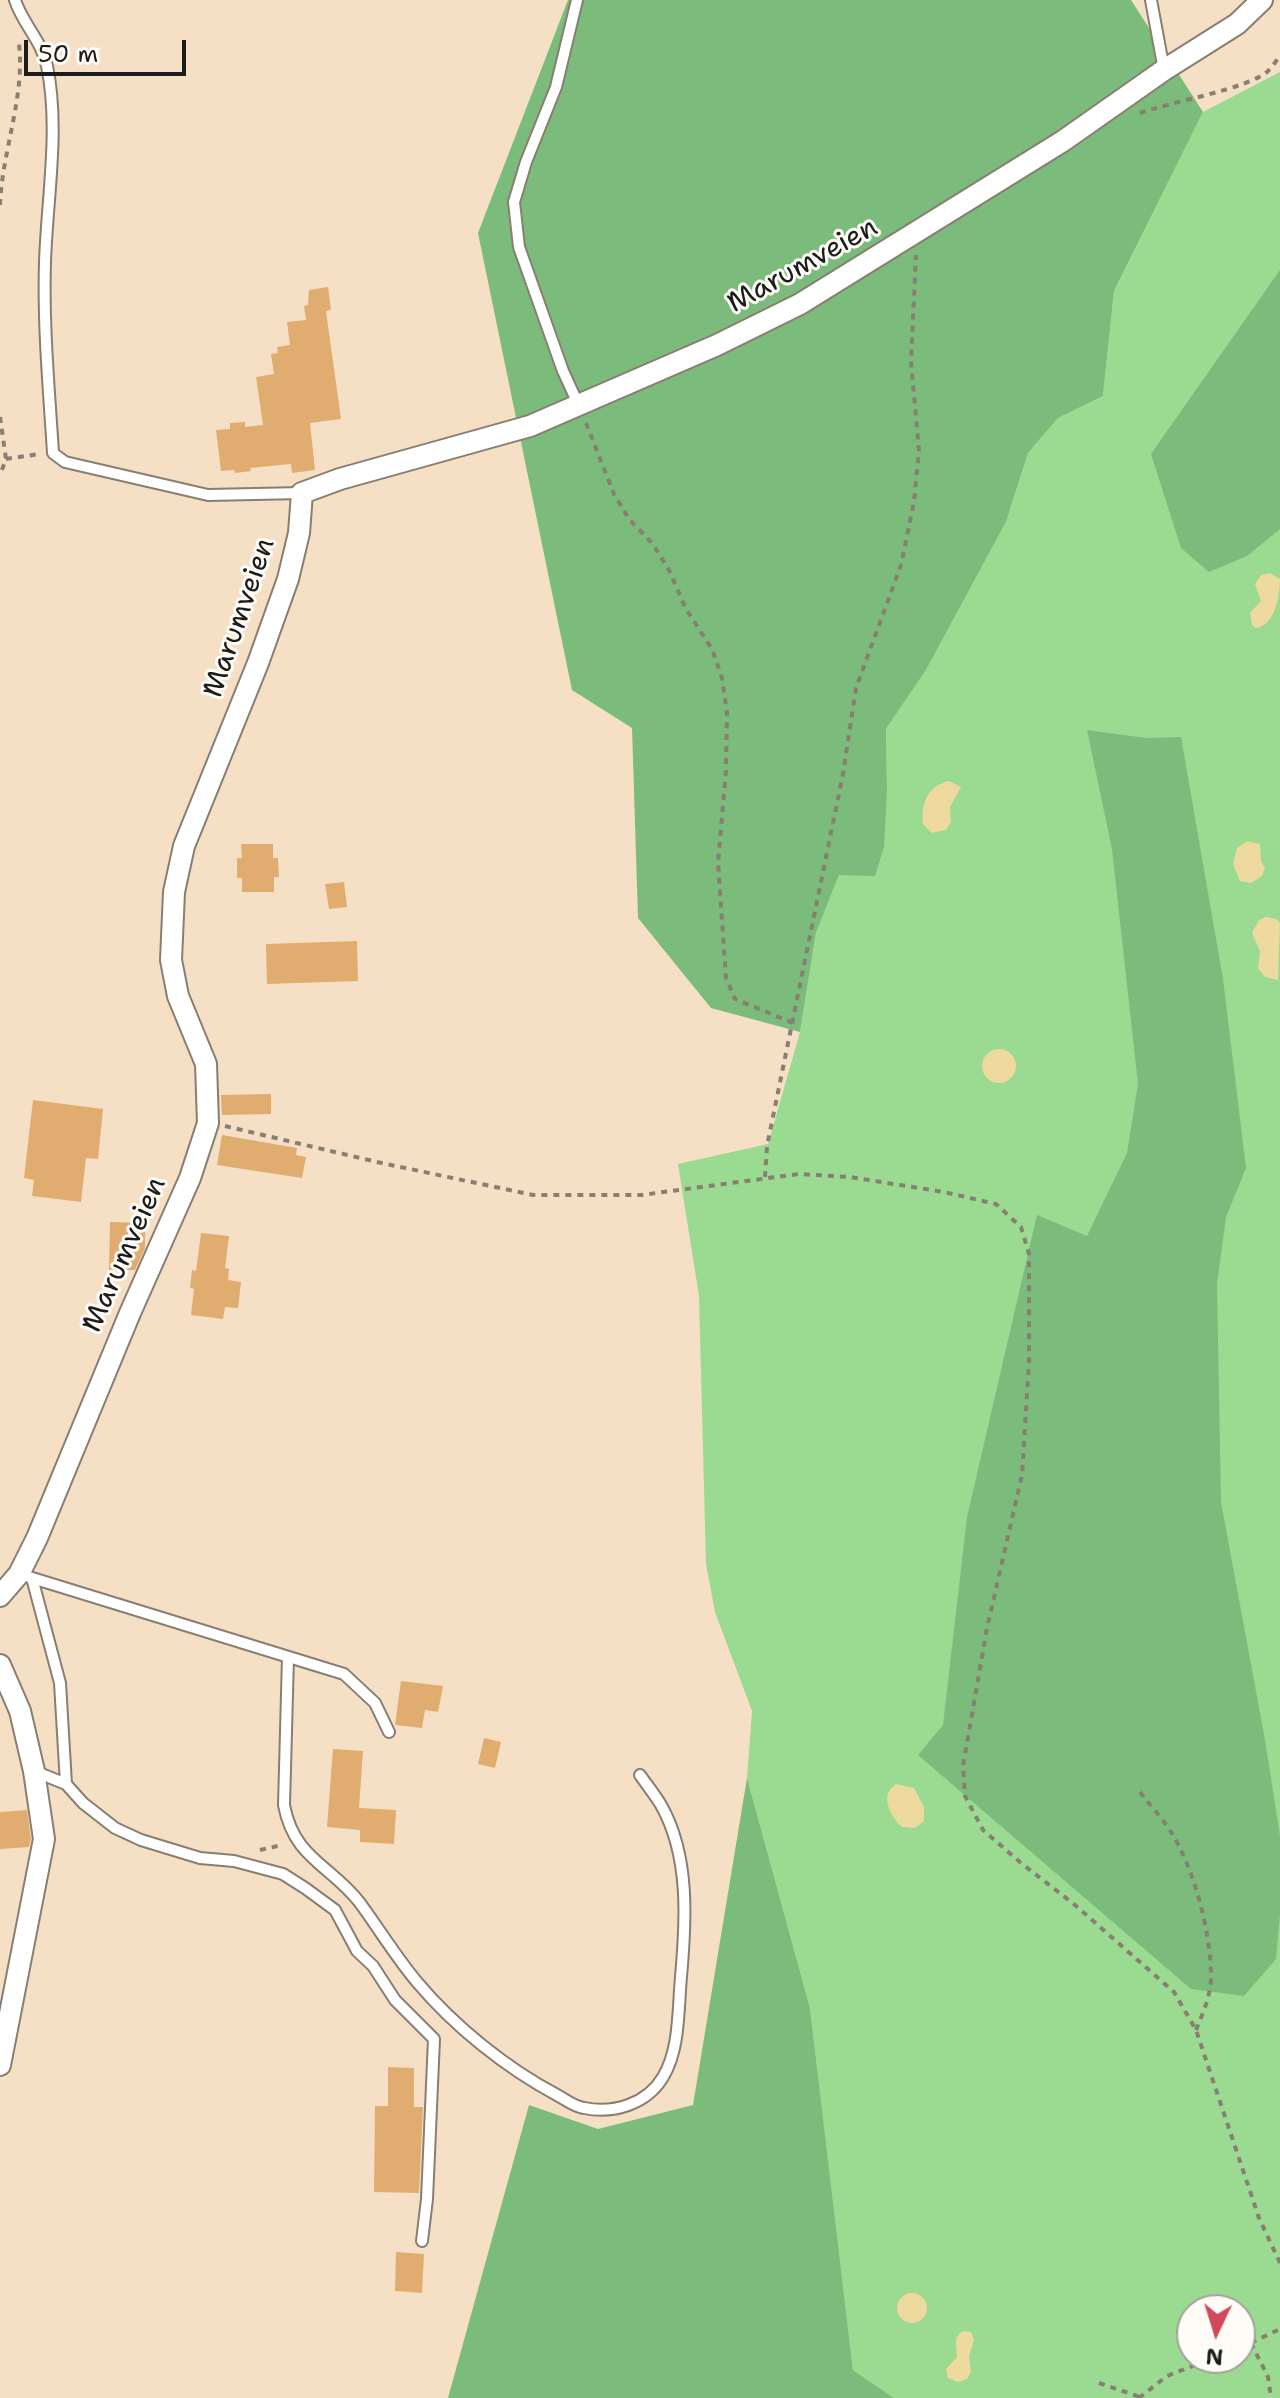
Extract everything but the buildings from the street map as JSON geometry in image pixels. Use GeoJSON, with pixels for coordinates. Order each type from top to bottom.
{"type":"FeatureCollection","features":[{"type":"Feature","properties":{"kind":"street","name":"Marumveien"},"geometry":{"type":"LineString","coordinates":[[0,1596],[26,1576],[37,1538],[130,1313],[190,1178],[208,1123],[206,1064],[178,996],[171,960],[174,892],[184,846],[258,663],[288,579],[299,533],[302,493],[340,479],[530,426],[717,345],[800,304],[1063,141],[1164,70],[1237,24],[1262,0]]}},
{"type":"Feature","properties":{"kind":"street"},"geometry":{"type":"LineString","coordinates":[[0,1665],[20,1711],[34,1771],[44,1839],[0,2065]]}},
{"type":"Feature","properties":{"kind":"lane"},"geometry":{"type":"LineString","coordinates":[[577,0],[556,87],[526,162],[514,202],[519,247],[563,371],[579,406]]}},
{"type":"Feature","properties":{"kind":"lane"},"geometry":{"type":"LineString","coordinates":[[1151,0],[1164,70]]}},
{"type":"Feature","properties":{"kind":"lane"},"geometry":{"type":"LineString","coordinates":[[15,1],[38,41],[47,66],[51,158],[45,264],[46,335],[53,453],[65,462],[208,495],[302,493]]}},
{"type":"Feature","properties":{"kind":"lane"},"geometry":{"type":"LineString","coordinates":[[26,1576],[344,1674],[375,1703],[389,1732]]}},
{"type":"Feature","properties":{"kind":"lane"},"geometry":{"type":"LineString","coordinates":[[26,1576],[60,1683],[66,1784]]}},
{"type":"Feature","properties":{"kind":"lane"},"geometry":{"type":"LineString","coordinates":[[288,1657],[284,1805],[288,1826],[296,1841],[357,1899],[417,1983],[461,2026],[533,2082],[581,2108],[611,2110],[629,2105],[653,2092],[665,2074],[676,2040],[686,1919],[681,1869],[662,1806],[640,1775]]}},
{"type":"Feature","properties":{"kind":"lane"},"geometry":{"type":"LineString","coordinates":[[34,1771],[66,1784],[83,1803],[115,1828],[141,1840],[200,1858],[234,1861],[283,1874],[335,1910],[357,1951],[373,1966],[395,2000],[434,2039],[427,2199],[422,2241]]}},
{"type":"Feature","properties":{"kind":"path"},"geometry":{"type":"LineString","coordinates":[[0,205],[1,174],[17,99],[19,42]]}},
{"type":"Feature","properties":{"kind":"path"},"geometry":{"type":"LineString","coordinates":[[1139,114],[1166,103],[1229,88],[1267,73],[1280,56]]}},
{"type":"Feature","properties":{"kind":"path"},"geometry":{"type":"LineString","coordinates":[[765,1177],[767,1146],[843,774],[856,688],[901,565],[914,502],[919,450],[911,362],[917,233]]}},
{"type":"Feature","properties":{"kind":"path"},"geometry":{"type":"LineString","coordinates":[[579,406],[614,494],[629,519],[652,543],[669,570],[686,609],[712,649],[722,678],[727,713],[726,771],[718,863],[726,978],[735,999],[793,1023]]}},
{"type":"Feature","properties":{"kind":"path"},"geometry":{"type":"LineString","coordinates":[[0,417],[6,459],[0,475]]}},
{"type":"Feature","properties":{"kind":"path"},"geometry":{"type":"LineString","coordinates":[[6,459],[53,453]]}},
{"type":"Feature","properties":{"kind":"path"},"geometry":{"type":"LineString","coordinates":[[208,1123],[533,1195],[641,1195],[799,1174],[850,1177],[996,1204],[1021,1227],[1029,1254],[1029,1362],[1022,1475],[987,1628],[963,1766],[965,1796],[983,1830],[1174,1992],[1196,2030],[1259,2218],[1280,2263]]}},
{"type":"Feature","properties":{"kind":"path"},"geometry":{"type":"LineString","coordinates":[[1140,1792],[1171,1832],[1187,1864],[1199,1902],[1211,1978],[1207,2001],[1196,2030]]}},
{"type":"Feature","properties":{"kind":"path"},"geometry":{"type":"LineString","coordinates":[[234,1861],[256,1851],[296,1841]]}},
{"type":"Feature","properties":{"kind":"path"},"geometry":{"type":"LineString","coordinates":[[1256,2341],[1280,2329]]}},
{"type":"Feature","properties":{"kind":"path"},"geometry":{"type":"LineString","coordinates":[[1256,2353],[1268,2377],[1271,2398]]}},
{"type":"Feature","properties":{"kind":"path"},"geometry":{"type":"LineString","coordinates":[[1099,2383],[1140,2397],[1176,2372]]}},
{"type":"Feature","properties":{"kind":"green space"},"geometry":{"type":"Polygon","coordinates":[[[568,0],[1131,0],[1203,112],[1114,291],[1103,396],[1058,418],[1028,453],[1006,522],[926,670],[886,729],[884,847],[875,876],[839,875],[816,933],[800,1032],[711,1008],[638,918],[632,728],[572,690],[478,233],[568,0]]]}},
{"type":"Feature","properties":{"kind":"green space"},"geometry":{"type":"Polygon","coordinates":[[[1280,72],[1280,2398],[894,2398],[853,2370],[810,2008],[747,1778],[752,1711],[715,1612],[706,1564],[699,1296],[678,1164],[768,1144],[800,1032],[816,933],[839,875],[887,789],[886,729],[926,670],[1006,522],[1028,453],[1058,418],[1103,396],[1114,291],[1203,112],[1280,72]]]}},
{"type":"Feature","properties":{"kind":"green space"},"geometry":{"type":"Polygon","coordinates":[[[1280,270],[1280,529],[1247,556],[1209,572],[1181,548],[1151,454],[1280,270]]]}},
{"type":"Feature","properties":{"kind":"green space"},"geometry":{"type":"Polygon","coordinates":[[[1087,730],[1146,738],[1181,737],[1223,979],[1246,1168],[1226,1217],[1217,1284],[1221,1502],[1280,1836],[1280,1914],[1276,1959],[1244,1996],[1191,1989],[918,1755],[943,1725],[967,1517],[1037,1215],[1087,1236],[1127,1153],[1138,1084],[1112,849],[1087,730]]]}},
{"type":"Feature","properties":{"kind":"green space"},"geometry":{"type":"Polygon","coordinates":[[[747,1778],[810,2008],[853,2370],[894,2398],[448,2398],[529,2105],[598,2129],[693,2105],[747,1778]]]}},
{"type":"Feature","properties":{"kind":"sand"},"geometry":{"type":"Polygon","coordinates":[[[1270,573],[1280,579],[1277,601],[1268,622],[1256,628],[1252,625],[1250,613],[1261,601],[1255,584],[1261,575],[1270,573]]]}},
{"type":"Feature","properties":{"kind":"sand"},"geometry":{"type":"Polygon","coordinates":[[[949,781],[961,787],[950,807],[951,822],[946,830],[932,833],[923,824],[925,803],[935,787],[949,781]]]}},
{"type":"Feature","properties":{"kind":"sand"},"geometry":{"type":"Polygon","coordinates":[[[1247,841],[1260,844],[1261,861],[1265,868],[1262,876],[1251,883],[1240,881],[1233,864],[1237,848],[1247,841]]]}},
{"type":"Feature","properties":{"kind":"sand"},"geometry":{"type":"Polygon","coordinates":[[[1266,917],[1280,923],[1278,980],[1265,977],[1258,968],[1260,951],[1252,933],[1259,920],[1266,917]]]}},
{"type":"Feature","properties":{"kind":"sand"},"geometry":{"type":"Polygon","coordinates":[[[999,1049],[1011,1054],[1016,1066],[1011,1078],[999,1083],[987,1078],[982,1066],[987,1054],[999,1049]]]}},
{"type":"Feature","properties":{"kind":"sand"},"geometry":{"type":"Polygon","coordinates":[[[896,1784],[914,1788],[924,1807],[924,1821],[915,1828],[902,1827],[890,1811],[888,1794],[896,1784]]]}},
{"type":"Feature","properties":{"kind":"sand"},"geometry":{"type":"Polygon","coordinates":[[[912,2293],[923,2297],[927,2308],[923,2319],[912,2323],[901,2319],[897,2308],[901,2297],[912,2293]]]}},
{"type":"Feature","properties":{"kind":"sand"},"geometry":{"type":"Polygon","coordinates":[[[963,2331],[971,2332],[974,2339],[969,2357],[971,2372],[967,2379],[958,2382],[948,2378],[946,2369],[957,2357],[956,2339],[963,2331]]]}}]}
